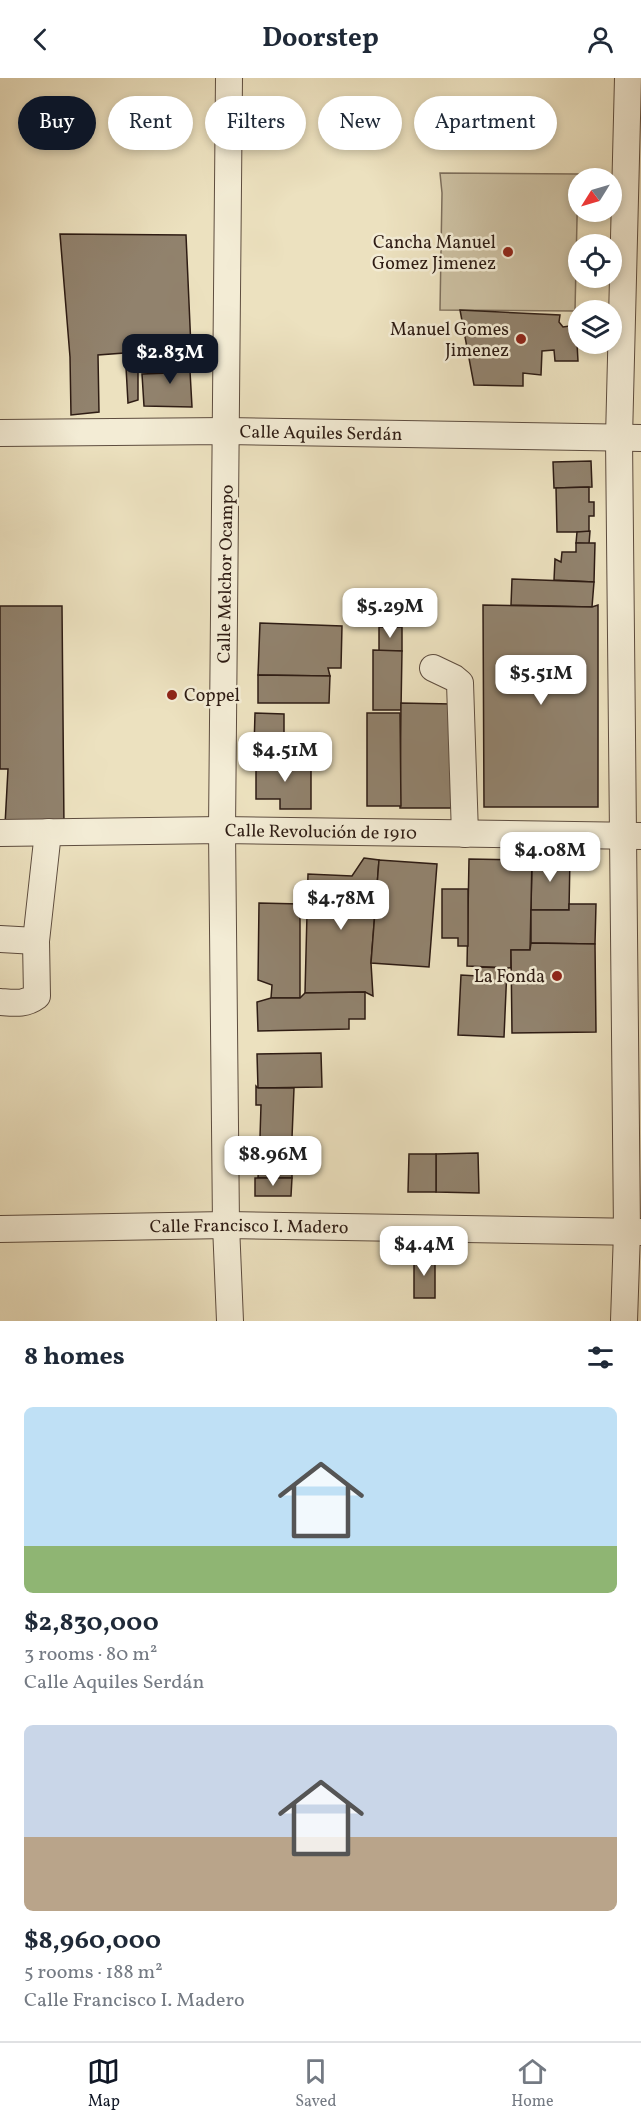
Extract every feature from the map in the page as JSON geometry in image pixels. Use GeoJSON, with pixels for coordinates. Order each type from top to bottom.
{"type":"FeatureCollection","features":[{"type":"Feature","properties":{"kind":"street","name":"Calle Melchor Ocampo"},"geometry":{"type":"LineString","coordinates":[[229,78],[222,830],[226,1226],[230,1321]]}},
{"type":"Feature","properties":{"kind":"street"},"geometry":{"type":"LineString","coordinates":[[624,1321],[634,1232],[628,78]]}},
{"type":"Feature","properties":{"kind":"street","name":"Calle Aquiles Serdán"},"geometry":{"type":"LineString","coordinates":[[0,432],[226,431],[630,438]]}},
{"type":"Feature","properties":{"kind":"street"},"geometry":{"type":"LineString","coordinates":[[433,668],[460,683],[465,834]]}},
{"type":"Feature","properties":{"kind":"street","name":"Calle Revolución de 1910"},"geometry":{"type":"LineString","coordinates":[[0,833],[222,830],[633,836]]}},
{"type":"Feature","properties":{"kind":"street"},"geometry":{"type":"LineString","coordinates":[[0,1002],[20,1003],[36,996],[36,940],[48,832]]}},
{"type":"Feature","properties":{"kind":"street"},"geometry":{"type":"LineString","coordinates":[[0,939],[36,940]]}},
{"type":"Feature","properties":{"kind":"street","name":"Calle Francisco I. Madero"},"geometry":{"type":"LineString","coordinates":[[0,1229],[226,1226],[634,1232]]}},
{"type":"Feature","properties":{"kind":"shaded area","name":"Cancha Manuel Gomez Jimenez"},"geometry":{"type":"Polygon","coordinates":[[[440,173],[568,174],[568,222],[577,222],[577,234],[568,234],[568,288],[576,288],[575,300],[568,300],[568,311],[440,310],[442,193],[440,173]]]}},
{"type":"Feature","properties":{"kind":"building"},"geometry":{"type":"Polygon","coordinates":[[[60,234],[186,235],[191,348],[98,355],[99,412],[71,415],[70,357],[60,234]]]}},
{"type":"Feature","properties":{"kind":"building","name":"Manuel Gomes Jimenez"},"geometry":{"type":"Polygon","coordinates":[[[460,310],[560,315],[559,322],[563,327],[568,326],[568,354],[578,354],[578,361],[555,361],[554,350],[542,351],[541,375],[523,373],[523,386],[474,385],[460,310]]]}},
{"type":"Feature","properties":{"kind":"building"},"geometry":{"type":"Polygon","coordinates":[[[189,353],[192,407],[144,406],[142,374],[169,373],[169,355],[189,353]]]}},
{"type":"Feature","properties":{"kind":"building"},"geometry":{"type":"Polygon","coordinates":[[[126,367],[138,369],[138,400],[128,403],[126,367]]]}},
{"type":"Feature","properties":{"kind":"building"},"geometry":{"type":"Polygon","coordinates":[[[591,461],[592,487],[554,488],[553,462],[591,461]]]}},
{"type":"Feature","properties":{"kind":"building"},"geometry":{"type":"Polygon","coordinates":[[[589,487],[589,502],[594,502],[594,516],[589,516],[589,532],[557,532],[556,488],[589,487]]]}},
{"type":"Feature","properties":{"kind":"building"},"geometry":{"type":"Polygon","coordinates":[[[590,531],[589,544],[576,543],[577,532],[590,531]]]}},
{"type":"Feature","properties":{"kind":"building"},"geometry":{"type":"Polygon","coordinates":[[[576,543],[595,543],[594,582],[554,580],[555,559],[561,562],[562,552],[576,552],[576,543]]]}},
{"type":"Feature","properties":{"kind":"building"},"geometry":{"type":"Polygon","coordinates":[[[512,579],[594,582],[592,607],[511,605],[512,579]]]}},
{"type":"Feature","properties":{"kind":"building"},"geometry":{"type":"Polygon","coordinates":[[[483,605],[592,607],[598,605],[598,807],[484,807],[483,605]]]}},
{"type":"Feature","properties":{"kind":"building"},"geometry":{"type":"Polygon","coordinates":[[[0,606],[62,606],[64,828],[5,825],[8,769],[0,769],[0,606]]]}},
{"type":"Feature","properties":{"kind":"building"},"geometry":{"type":"Polygon","coordinates":[[[260,623],[342,626],[341,668],[328,668],[330,676],[258,675],[260,623]]]}},
{"type":"Feature","properties":{"kind":"building"},"geometry":{"type":"Polygon","coordinates":[[[379,627],[402,627],[402,651],[379,651],[379,627]]]}},
{"type":"Feature","properties":{"kind":"building"},"geometry":{"type":"Polygon","coordinates":[[[373,650],[402,651],[401,710],[373,710],[373,650]]]}},
{"type":"Feature","properties":{"kind":"building"},"geometry":{"type":"Polygon","coordinates":[[[258,675],[330,676],[329,703],[258,703],[258,675]]]}},
{"type":"Feature","properties":{"kind":"building"},"geometry":{"type":"Polygon","coordinates":[[[401,703],[452,704],[451,808],[400,808],[401,703]]]}},
{"type":"Feature","properties":{"kind":"building"},"geometry":{"type":"Polygon","coordinates":[[[255,713],[284,714],[284,749],[254,748],[255,713]]]}},
{"type":"Feature","properties":{"kind":"building"},"geometry":{"type":"Polygon","coordinates":[[[367,713],[400,713],[401,806],[367,806],[367,713]]]}},
{"type":"Feature","properties":{"kind":"building"},"geometry":{"type":"Polygon","coordinates":[[[256,761],[311,761],[311,809],[280,809],[280,799],[256,799],[256,761]]]}},
{"type":"Feature","properties":{"kind":"building"},"geometry":{"type":"Polygon","coordinates":[[[530,856],[570,857],[569,910],[531,910],[532,860],[530,856]]]}},
{"type":"Feature","properties":{"kind":"building"},"geometry":{"type":"Polygon","coordinates":[[[364,858],[379,860],[371,963],[373,996],[365,992],[305,993],[308,874],[352,876],[364,858]]]}},
{"type":"Feature","properties":{"kind":"building"},"geometry":{"type":"Polygon","coordinates":[[[469,859],[532,860],[530,950],[511,950],[511,968],[467,966],[469,859]]]}},
{"type":"Feature","properties":{"kind":"building"},"geometry":{"type":"Polygon","coordinates":[[[379,860],[437,864],[429,967],[371,963],[379,860]]]}},
{"type":"Feature","properties":{"kind":"building"},"geometry":{"type":"Polygon","coordinates":[[[442,889],[468,889],[468,946],[458,946],[458,938],[442,938],[442,889]]]}},
{"type":"Feature","properties":{"kind":"building"},"geometry":{"type":"Polygon","coordinates":[[[259,903],[300,904],[300,998],[271,998],[272,985],[258,980],[259,903]]]}},
{"type":"Feature","properties":{"kind":"building"},"geometry":{"type":"Polygon","coordinates":[[[569,904],[596,904],[595,944],[531,943],[531,910],[569,910],[569,904]]]}},
{"type":"Feature","properties":{"kind":"building"},"geometry":{"type":"Polygon","coordinates":[[[531,943],[595,944],[596,1032],[512,1033],[511,950],[530,950],[531,943]]]}},
{"type":"Feature","properties":{"kind":"building"},"geometry":{"type":"Polygon","coordinates":[[[479,967],[507,968],[504,1037],[458,1035],[461,975],[478,976],[479,967]]]}},
{"type":"Feature","properties":{"kind":"building"},"geometry":{"type":"Polygon","coordinates":[[[365,992],[365,1019],[349,1019],[349,1029],[258,1031],[257,1002],[271,998],[300,998],[305,993],[365,992]]]}},
{"type":"Feature","properties":{"kind":"building"},"geometry":{"type":"Polygon","coordinates":[[[321,1053],[322,1087],[258,1088],[257,1054],[321,1053]]]}},
{"type":"Feature","properties":{"kind":"building"},"geometry":{"type":"Polygon","coordinates":[[[256,1086],[258,1088],[294,1088],[292,1138],[260,1137],[261,1105],[256,1105],[256,1086]]]}},
{"type":"Feature","properties":{"kind":"building"},"geometry":{"type":"Polygon","coordinates":[[[260,1137],[292,1138],[292,1178],[258,1178],[260,1137]]]}},
{"type":"Feature","properties":{"kind":"building"},"geometry":{"type":"Polygon","coordinates":[[[478,1153],[479,1193],[436,1192],[436,1154],[478,1153]]]}},
{"type":"Feature","properties":{"kind":"building"},"geometry":{"type":"Polygon","coordinates":[[[409,1154],[436,1154],[436,1192],[408,1192],[409,1154]]]}},
{"type":"Feature","properties":{"kind":"building"},"geometry":{"type":"Polygon","coordinates":[[[255,1178],[292,1178],[291,1196],[255,1196],[255,1178]]]}},
{"type":"Feature","properties":{"kind":"building"},"geometry":{"type":"Polygon","coordinates":[[[414,1256],[435,1256],[435,1298],[414,1298],[414,1256]]]}},
{"type":"Feature","properties":{"kind":"place","name":"Cancha Manuel Gomez Jimenez"},"geometry":{"type":"Point","coordinates":[508,252]}},
{"type":"Feature","properties":{"kind":"place","name":"Manuel Gomes Jimenez"},"geometry":{"type":"Point","coordinates":[521,339]}},
{"type":"Feature","properties":{"kind":"place","name":"Coppel"},"geometry":{"type":"Point","coordinates":[172,695]}},
{"type":"Feature","properties":{"kind":"place","name":"La Fonda"},"geometry":{"type":"Point","coordinates":[557,976]}}]}
